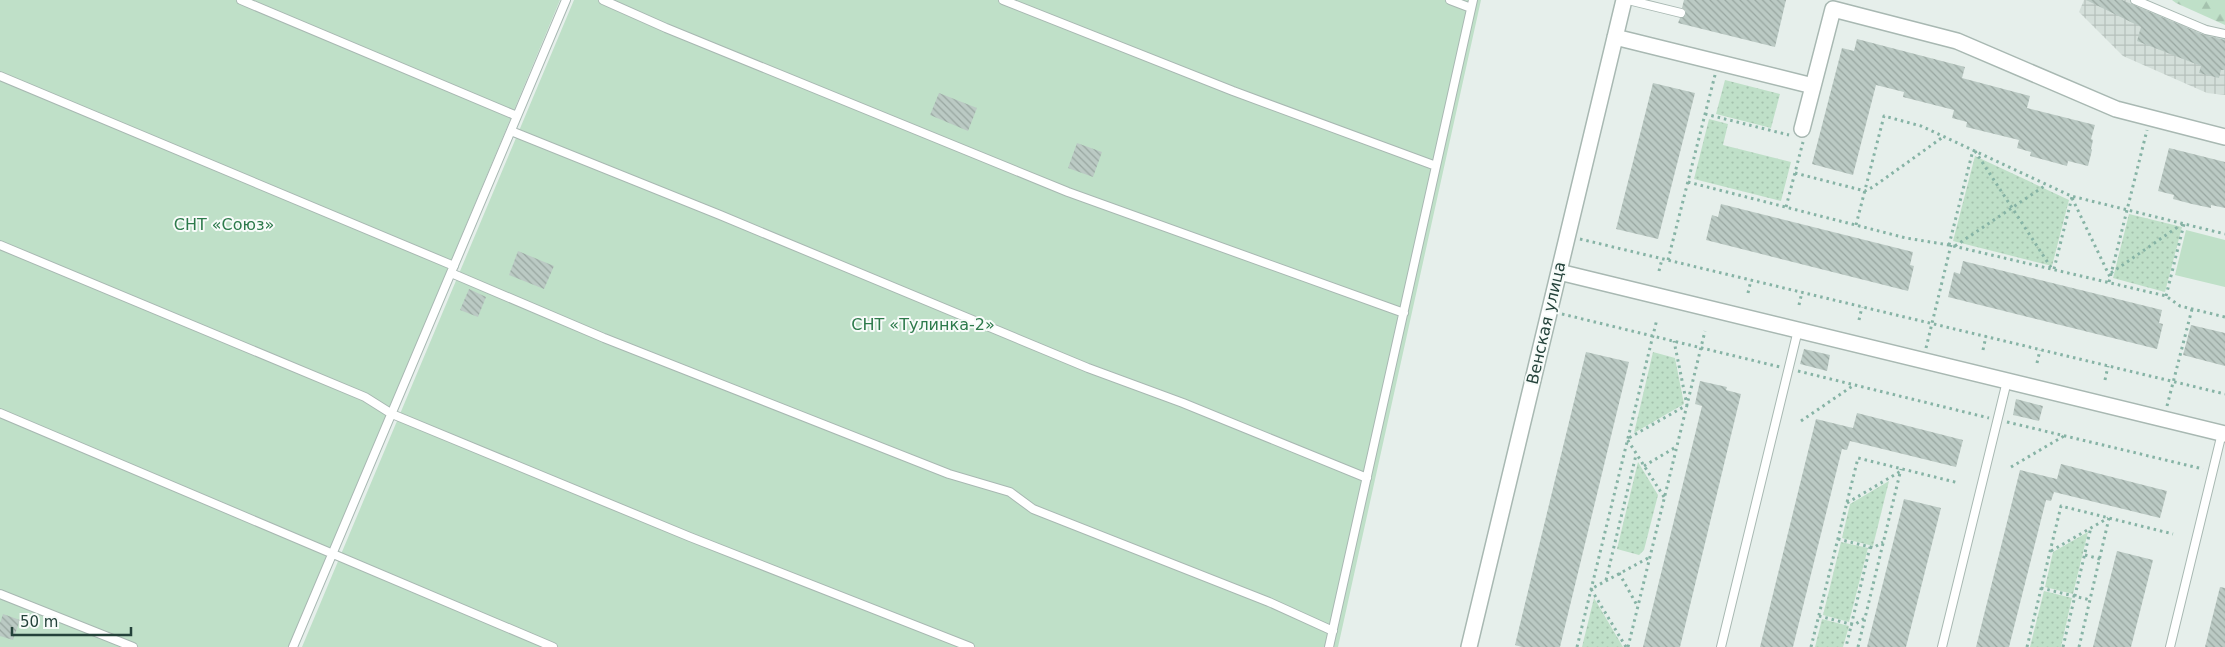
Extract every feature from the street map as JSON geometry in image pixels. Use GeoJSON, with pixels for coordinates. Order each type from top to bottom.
{"type":"FeatureCollection","features":[{"type":"Feature","properties":{"kind":"street","name":"Венская улица"},"geometry":{"type":"LineString","coordinates":[[1469,647],[1624,0]]}},
{"type":"Feature","properties":{"kind":"street"},"geometry":{"type":"LineString","coordinates":[[1803,134],[1834,5],[1957,41],[2116,109],[2225,137]]}},
{"type":"Feature","properties":{"kind":"street"},"geometry":{"type":"LineString","coordinates":[[1615,37],[1813,86]]}},
{"type":"Feature","properties":{"kind":"street"},"geometry":{"type":"LineString","coordinates":[[1559,272],[2224,434]]}},
{"type":"Feature","properties":{"kind":"lane"},"geometry":{"type":"LineString","coordinates":[[242,0],[517,116]]}},
{"type":"Feature","properties":{"kind":"lane"},"geometry":{"type":"LineString","coordinates":[[293,647],[566,0]]}},
{"type":"Feature","properties":{"kind":"lane"},"geometry":{"type":"LineString","coordinates":[[604,0],[666,28],[1068,192],[1404,313]]}},
{"type":"Feature","properties":{"kind":"lane"},"geometry":{"type":"LineString","coordinates":[[1002,0],[1233,91],[1436,166]]}},
{"type":"Feature","properties":{"kind":"lane"},"geometry":{"type":"LineString","coordinates":[[1329,647],[1472,4],[1450,0]]}},
{"type":"Feature","properties":{"kind":"lane"},"geometry":{"type":"LineString","coordinates":[[1628,0],[1681,13]]}},
{"type":"Feature","properties":{"kind":"lane"},"geometry":{"type":"LineString","coordinates":[[2135,0],[2206,30],[2225,34]]}},
{"type":"Feature","properties":{"kind":"lane"},"geometry":{"type":"LineString","coordinates":[[0,76],[453,269],[604,338],[940,470],[1010,492],[1033,509],[1269,602],[1333,631]]}},
{"type":"Feature","properties":{"kind":"lane"},"geometry":{"type":"LineString","coordinates":[[511,131],[720,215],[1079,364],[1183,403],[1367,478]]}},
{"type":"Feature","properties":{"kind":"lane"},"geometry":{"type":"LineString","coordinates":[[0,245],[365,397],[392,414],[690,536],[970,647]]}},
{"type":"Feature","properties":{"kind":"lane"},"geometry":{"type":"LineString","coordinates":[[1720,647],[1798,330]]}},
{"type":"Feature","properties":{"kind":"lane"},"geometry":{"type":"LineString","coordinates":[[1942,647],[2006,381]]}},
{"type":"Feature","properties":{"kind":"lane"},"geometry":{"type":"LineString","coordinates":[[0,413],[332,555],[554,647]]}},
{"type":"Feature","properties":{"kind":"lane"},"geometry":{"type":"LineString","coordinates":[[2170,647],[2224,434]]}},
{"type":"Feature","properties":{"kind":"lane"},"geometry":{"type":"LineString","coordinates":[[0,594],[133,647]]}},
{"type":"Feature","properties":{"kind":"path"},"geometry":{"type":"LineString","coordinates":[[1668,260],[1718,62]]}},
{"type":"Feature","properties":{"kind":"path"},"geometry":{"type":"LineString","coordinates":[[1705,114],[1803,134],[1786,207]]}},
{"type":"Feature","properties":{"kind":"path"},"geometry":{"type":"LineString","coordinates":[[1856,225],[1884,116],[1921,126],[2072,197],[2225,234]]}},
{"type":"Feature","properties":{"kind":"path"},"geometry":{"type":"LineString","coordinates":[[2109,282],[2150,118]]}},
{"type":"Feature","properties":{"kind":"path"},"geometry":{"type":"LineString","coordinates":[[1795,173],[1865,191],[1874,187],[1944,136]]}},
{"type":"Feature","properties":{"kind":"path"},"geometry":{"type":"LineString","coordinates":[[1974,150],[2053,269]]}},
{"type":"Feature","properties":{"kind":"path"},"geometry":{"type":"LineString","coordinates":[[1922,360],[1974,150]]}},
{"type":"Feature","properties":{"kind":"path"},"geometry":{"type":"LineString","coordinates":[[1688,182],[1906,238],[1952,245],[2166,296],[2180,306],[2225,317]]}},
{"type":"Feature","properties":{"kind":"path"},"geometry":{"type":"LineString","coordinates":[[1952,245],[2012,208],[2046,184]]}},
{"type":"Feature","properties":{"kind":"path"},"geometry":{"type":"LineString","coordinates":[[2053,269],[2072,197]]}},
{"type":"Feature","properties":{"kind":"path"},"geometry":{"type":"LineString","coordinates":[[2072,197],[2110,278]]}},
{"type":"Feature","properties":{"kind":"path"},"geometry":{"type":"LineString","coordinates":[[2111,273],[2183,224]]}},
{"type":"Feature","properties":{"kind":"path"},"geometry":{"type":"LineString","coordinates":[[2166,296],[2183,224]]}},
{"type":"Feature","properties":{"kind":"path"},"geometry":{"type":"LineString","coordinates":[[1567,236],[2225,394]]}},
{"type":"Feature","properties":{"kind":"path"},"geometry":{"type":"LineString","coordinates":[[1659,271],[1662,259]]}},
{"type":"Feature","properties":{"kind":"path"},"geometry":{"type":"LineString","coordinates":[[1748,293],[1751,280]]}},
{"type":"Feature","properties":{"kind":"path"},"geometry":{"type":"LineString","coordinates":[[1799,305],[1802,292]]}},
{"type":"Feature","properties":{"kind":"path"},"geometry":{"type":"LineString","coordinates":[[1859,320],[1862,307]]}},
{"type":"Feature","properties":{"kind":"path"},"geometry":{"type":"LineString","coordinates":[[2164,419],[2192,309]]}},
{"type":"Feature","properties":{"kind":"path"},"geometry":{"type":"LineString","coordinates":[[1549,311],[2213,472]]}},
{"type":"Feature","properties":{"kind":"path"},"geometry":{"type":"LineString","coordinates":[[1577,647],[1656,319]]}},
{"type":"Feature","properties":{"kind":"path"},"geometry":{"type":"LineString","coordinates":[[1627,647],[1705,331]]}},
{"type":"Feature","properties":{"kind":"path"},"geometry":{"type":"LineString","coordinates":[[1983,350],[1986,336]]}},
{"type":"Feature","properties":{"kind":"path"},"geometry":{"type":"LineString","coordinates":[[1674,341],[1687,406]]}},
{"type":"Feature","properties":{"kind":"path"},"geometry":{"type":"LineString","coordinates":[[2037,363],[2040,350]]}},
{"type":"Feature","properties":{"kind":"path"},"geometry":{"type":"LineString","coordinates":[[2105,380],[2108,366]]}},
{"type":"Feature","properties":{"kind":"path"},"geometry":{"type":"LineString","coordinates":[[1801,421],[1855,385]]}},
{"type":"Feature","properties":{"kind":"path"},"geometry":{"type":"LineString","coordinates":[[1628,439],[1687,406]]}},
{"type":"Feature","properties":{"kind":"path"},"geometry":{"type":"LineString","coordinates":[[2011,467],[2064,436]]}},
{"type":"Feature","properties":{"kind":"path"},"geometry":{"type":"LineString","coordinates":[[1628,439],[1664,498]]}},
{"type":"Feature","properties":{"kind":"path"},"geometry":{"type":"LineString","coordinates":[[1644,466],[1677,447]]}},
{"type":"Feature","properties":{"kind":"path"},"geometry":{"type":"LineString","coordinates":[[1606,580],[1637,454]]}},
{"type":"Feature","properties":{"kind":"path"},"geometry":{"type":"LineString","coordinates":[[1811,647],[1858,458],[1959,484]]}},
{"type":"Feature","properties":{"kind":"path"},"geometry":{"type":"LineString","coordinates":[[1846,503],[1901,470]]}},
{"type":"Feature","properties":{"kind":"path"},"geometry":{"type":"LineString","coordinates":[[1858,647],[1901,470]]}},
{"type":"Feature","properties":{"kind":"path"},"geometry":{"type":"LineString","coordinates":[[2027,647],[2061,506],[2173,534]]}},
{"type":"Feature","properties":{"kind":"path"},"geometry":{"type":"LineString","coordinates":[[2050,551],[2109,518]]}},
{"type":"Feature","properties":{"kind":"path"},"geometry":{"type":"LineString","coordinates":[[2078,647],[2109,518]]}},
{"type":"Feature","properties":{"kind":"path"},"geometry":{"type":"LineString","coordinates":[[2063,647],[2092,527]]}},
{"type":"Feature","properties":{"kind":"path"},"geometry":{"type":"LineString","coordinates":[[1838,539],[1870,547],[1884,542]]}},
{"type":"Feature","properties":{"kind":"path"},"geometry":{"type":"LineString","coordinates":[[1846,647],[1870,547]]}},
{"type":"Feature","properties":{"kind":"path"},"geometry":{"type":"LineString","coordinates":[[2085,556],[2100,559]]}},
{"type":"Feature","properties":{"kind":"path"},"geometry":{"type":"LineString","coordinates":[[1591,589],[1650,557]]}},
{"type":"Feature","properties":{"kind":"path"},"geometry":{"type":"LineString","coordinates":[[1619,574],[1638,607]]}},
{"type":"Feature","properties":{"kind":"path"},"geometry":{"type":"LineString","coordinates":[[2041,588],[2090,600]]}},
{"type":"Feature","properties":{"kind":"path"},"geometry":{"type":"LineString","coordinates":[[1591,589],[1627,647]]}},
{"type":"Feature","properties":{"kind":"path"},"geometry":{"type":"LineString","coordinates":[[1819,616],[1854,625],[1865,618]]}},
{"type":"Feature","properties":{"kind":"shaded area"},"geometry":{"type":"Polygon","coordinates":[[[2084,0],[2144,0],[2225,32],[2225,95],[2207,93],[2123,56],[2079,12],[2084,0]]]}},
{"type":"Feature","properties":{"kind":"green space","name":"СНТ «Союз»"},"geometry":{"type":"Polygon","coordinates":[[[0,0],[560,0],[290,647],[0,647],[0,0]]]}},
{"type":"Feature","properties":{"kind":"green space","name":"СНТ «Тулинка-2»"},"geometry":{"type":"Polygon","coordinates":[[[574,0],[1481,0],[1338,647],[302,647],[574,0]]]}},
{"type":"Feature","properties":{"kind":"green space"},"geometry":{"type":"Polygon","coordinates":[[[2172,0],[2225,0],[2225,25],[2176,3],[2172,0]]]}},
{"type":"Feature","properties":{"kind":"green space"},"geometry":{"type":"Polygon","coordinates":[[[1725,80],[1780,94],[1771,128],[1716,114],[1725,80]]]}},
{"type":"Feature","properties":{"kind":"green space"},"geometry":{"type":"Polygon","coordinates":[[[1709,119],[1728,124],[1723,145],[1791,162],[1781,201],[1694,179],[1709,119]]]}},
{"type":"Feature","properties":{"kind":"green space"},"geometry":{"type":"Polygon","coordinates":[[[1975,156],[2069,200],[2052,266],[1953,241],[1975,156]]]}},
{"type":"Feature","properties":{"kind":"green space"},"geometry":{"type":"Polygon","coordinates":[[[2129,214],[2182,227],[2165,292],[2113,278],[2129,214]]]}},
{"type":"Feature","properties":{"kind":"green space"},"geometry":{"type":"Polygon","coordinates":[[[2186,230],[2225,240],[2225,287],[2175,275],[2186,230]]]}},
{"type":"Feature","properties":{"kind":"green space"},"geometry":{"type":"Polygon","coordinates":[[[1653,352],[1675,358],[1684,404],[1634,433],[1653,352]]]}},
{"type":"Feature","properties":{"kind":"green space"},"geometry":{"type":"Polygon","coordinates":[[[1638,462],[1658,495],[1644,550],[1639,555],[1617,549],[1638,462]]]}},
{"type":"Feature","properties":{"kind":"green space"},"geometry":{"type":"Polygon","coordinates":[[[1889,481],[1873,546],[1842,538],[1850,504],[1889,481]]]}},
{"type":"Feature","properties":{"kind":"green space"},"geometry":{"type":"Polygon","coordinates":[[[2088,532],[2073,594],[2045,587],[2053,552],[2088,532]]]}},
{"type":"Feature","properties":{"kind":"green space"},"geometry":{"type":"Polygon","coordinates":[[[1841,542],[1868,548],[1849,622],[1823,615],[1841,542]]]}},
{"type":"Feature","properties":{"kind":"green space"},"geometry":{"type":"Polygon","coordinates":[[[2044,591],[2072,598],[2061,647],[2030,647],[2044,591]]]}},
{"type":"Feature","properties":{"kind":"green space"},"geometry":{"type":"Polygon","coordinates":[[[1594,598],[1623,647],[1582,647],[1594,598]]]}},
{"type":"Feature","properties":{"kind":"green space"},"geometry":{"type":"Polygon","coordinates":[[[1822,619],[1849,626],[1843,647],[1815,647],[1822,619]]]}},
{"type":"Feature","properties":{"kind":"building"},"geometry":{"type":"Polygon","coordinates":[[[1684,0],[1786,0],[1775,47],[1678,23],[1680,18],[1686,15],[1686,11],[1682,8],[1684,0]]]}},
{"type":"Feature","properties":{"kind":"building"},"geometry":{"type":"Polygon","coordinates":[[[2086,0],[2122,0],[2204,35],[2225,40],[2225,70],[2221,70],[2219,78],[2199,73],[2201,66],[2137,41],[2141,27],[2086,0]]]}},
{"type":"Feature","properties":{"kind":"building"},"geometry":{"type":"Polygon","coordinates":[[[1857,39],[1965,67],[1962,78],[2030,96],[2027,108],[2095,125],[2091,139],[2093,140],[2092,150],[2088,166],[2068,161],[2067,166],[2030,156],[2031,152],[2017,148],[2019,140],[1966,127],[1967,122],[1952,118],[1954,110],[1903,97],[1904,92],[1876,85],[1853,175],[1812,164],[1842,48],[1854,51],[1857,39]]]}},
{"type":"Feature","properties":{"kind":"building"},"geometry":{"type":"Polygon","coordinates":[[[1653,83],[1695,93],[1658,239],[1616,229],[1653,83]]]}},
{"type":"Feature","properties":{"kind":"building"},"geometry":{"type":"Polygon","coordinates":[[[939,93],[977,108],[968,131],[930,115],[939,93]]]}},
{"type":"Feature","properties":{"kind":"building"},"geometry":{"type":"Polygon","coordinates":[[[1077,143],[1102,152],[1093,177],[1068,168],[1077,143]]]}},
{"type":"Feature","properties":{"kind":"building"},"geometry":{"type":"Polygon","coordinates":[[[2169,148],[2225,162],[2225,208],[2211,205],[2211,208],[2192,204],[2173,199],[2174,195],[2158,191],[2169,148]]]}},
{"type":"Feature","properties":{"kind":"building"},"geometry":{"type":"Polygon","coordinates":[[[1721,204],[1913,252],[1910,265],[1914,266],[1908,291],[1706,240],[1712,215],[1718,217],[1721,204]]]}},
{"type":"Feature","properties":{"kind":"building"},"geometry":{"type":"Polygon","coordinates":[[[518,251],[554,266],[544,289],[509,275],[518,251]]]}},
{"type":"Feature","properties":{"kind":"building"},"geometry":{"type":"Polygon","coordinates":[[[1963,261],[2162,310],[2159,323],[2163,324],[2157,349],[1948,297],[1954,272],[1960,274],[1963,261]]]}},
{"type":"Feature","properties":{"kind":"building"},"geometry":{"type":"Polygon","coordinates":[[[469,289],[486,297],[478,317],[460,310],[469,289]]]}},
{"type":"Feature","properties":{"kind":"building"},"geometry":{"type":"Polygon","coordinates":[[[2191,325],[2225,333],[2225,366],[2183,355],[2191,325]]]}},
{"type":"Feature","properties":{"kind":"building"},"geometry":{"type":"Polygon","coordinates":[[[1804,349],[1830,355],[1827,371],[1800,364],[1804,349]]]}},
{"type":"Feature","properties":{"kind":"building"},"geometry":{"type":"Polygon","coordinates":[[[1586,352],[1629,362],[1560,647],[1522,647],[1515,645],[1586,352]]]}},
{"type":"Feature","properties":{"kind":"building"},"geometry":{"type":"Polygon","coordinates":[[[1700,381],[1727,387],[1726,390],[1741,394],[1680,647],[1643,647],[1702,406],[1695,404],[1700,381]]]}},
{"type":"Feature","properties":{"kind":"building"},"geometry":{"type":"Polygon","coordinates":[[[2016,399],[2043,406],[2039,421],[2013,415],[2016,399]]]}},
{"type":"Feature","properties":{"kind":"building"},"geometry":{"type":"Polygon","coordinates":[[[1857,413],[1963,440],[1956,467],[1850,441],[1847,450],[1842,449],[1793,647],[1760,647],[1816,419],[1853,428],[1857,413]]]}},
{"type":"Feature","properties":{"kind":"building"},"geometry":{"type":"Polygon","coordinates":[[[2061,464],[2167,491],[2160,518],[2054,492],[2051,501],[2046,500],[2009,647],[1976,647],[2020,470],[2057,479],[2061,464]]]}},
{"type":"Feature","properties":{"kind":"building"},"geometry":{"type":"Polygon","coordinates":[[[1904,499],[1941,508],[1906,647],[1867,647],[1904,499]]]}},
{"type":"Feature","properties":{"kind":"building"},"geometry":{"type":"Polygon","coordinates":[[[2117,551],[2153,560],[2131,647],[2093,647],[2117,551]]]}},
{"type":"Feature","properties":{"kind":"building"},"geometry":{"type":"Polygon","coordinates":[[[2220,587],[2225,588],[2225,647],[2205,647],[2220,587]]]}},
{"type":"Feature","properties":{"kind":"building"},"geometry":{"type":"Polygon","coordinates":[[[3,614],[20,620],[13,640],[0,636],[0,623],[3,614]]]}}]}
